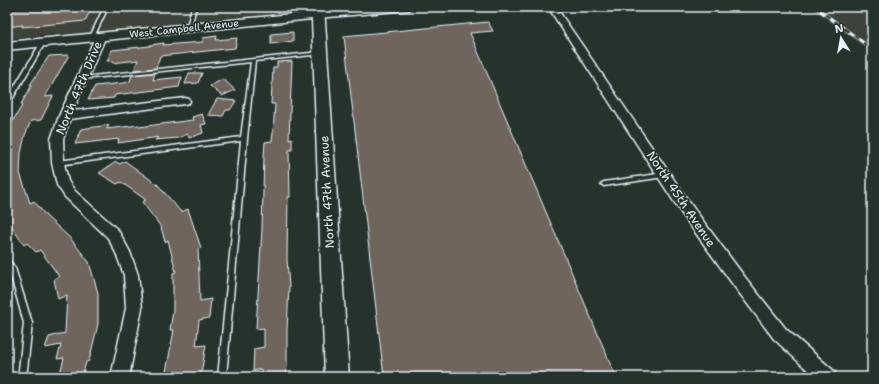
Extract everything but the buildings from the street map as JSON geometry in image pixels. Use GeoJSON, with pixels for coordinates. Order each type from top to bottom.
{"type":"FeatureCollection","features":[{"type":"Feature","properties":{"kind":"street","name":"West Campbell Avenue"},"geometry":{"type":"LineString","coordinates":[[7,46],[189,28],[318,11],[409,7]]}},
{"type":"Feature","properties":{"kind":"street","name":"North 45th Avenue"},"geometry":{"type":"LineString","coordinates":[[552,7],[701,230],[780,334],[828,377]]}},
{"type":"Feature","properties":{"kind":"street","name":"North 47th Avenue"},"geometry":{"type":"LineString","coordinates":[[318,11],[336,377]]}},
{"type":"Feature","properties":{"kind":"street","name":"North 47th Drive"},"geometry":{"type":"LineString","coordinates":[[97,36],[82,78],[65,116],[57,139],[58,163],[62,182],[70,194],[113,234],[131,275],[134,308],[120,377]]}},
{"type":"Feature","properties":{"kind":"street"},"geometry":{"type":"LineString","coordinates":[[65,116],[185,101]]}},
{"type":"Feature","properties":{"kind":"lane"},"geometry":{"type":"LineString","coordinates":[[97,36],[106,7]]}},
{"type":"Feature","properties":{"kind":"lane"},"geometry":{"type":"LineString","coordinates":[[189,28],[194,7]]}},
{"type":"Feature","properties":{"kind":"lane"},"geometry":{"type":"LineString","coordinates":[[7,103],[43,43]]}},
{"type":"Feature","properties":{"kind":"lane"},"geometry":{"type":"LineString","coordinates":[[82,78],[320,53]]}},
{"type":"Feature","properties":{"kind":"lane"},"geometry":{"type":"LineString","coordinates":[[222,377],[252,60]]}},
{"type":"Feature","properties":{"kind":"lane"},"geometry":{"type":"LineString","coordinates":[[58,163],[244,139]]}},
{"type":"Feature","properties":{"kind":"lane"},"geometry":{"type":"LineString","coordinates":[[604,184],[664,175]]}},
{"type":"Feature","properties":{"kind":"lane"},"geometry":{"type":"LineString","coordinates":[[7,262],[12,268],[28,323],[23,370],[20,377]]}},
{"type":"Feature","properties":{"kind":"shaded area"},"geometry":{"type":"Polygon","coordinates":[[[7,7],[307,7],[307,11],[299,14],[88,34],[53,34],[7,39],[7,7]]]}},
{"type":"Feature","properties":{"kind":"shaded area"},"geometry":{"type":"Polygon","coordinates":[[[810,7],[872,7],[872,53],[810,7]]]}},
{"type":"Feature","properties":{"kind":"railway"},"geometry":{"type":"LineString","coordinates":[[815,7],[872,49]]}}]}
